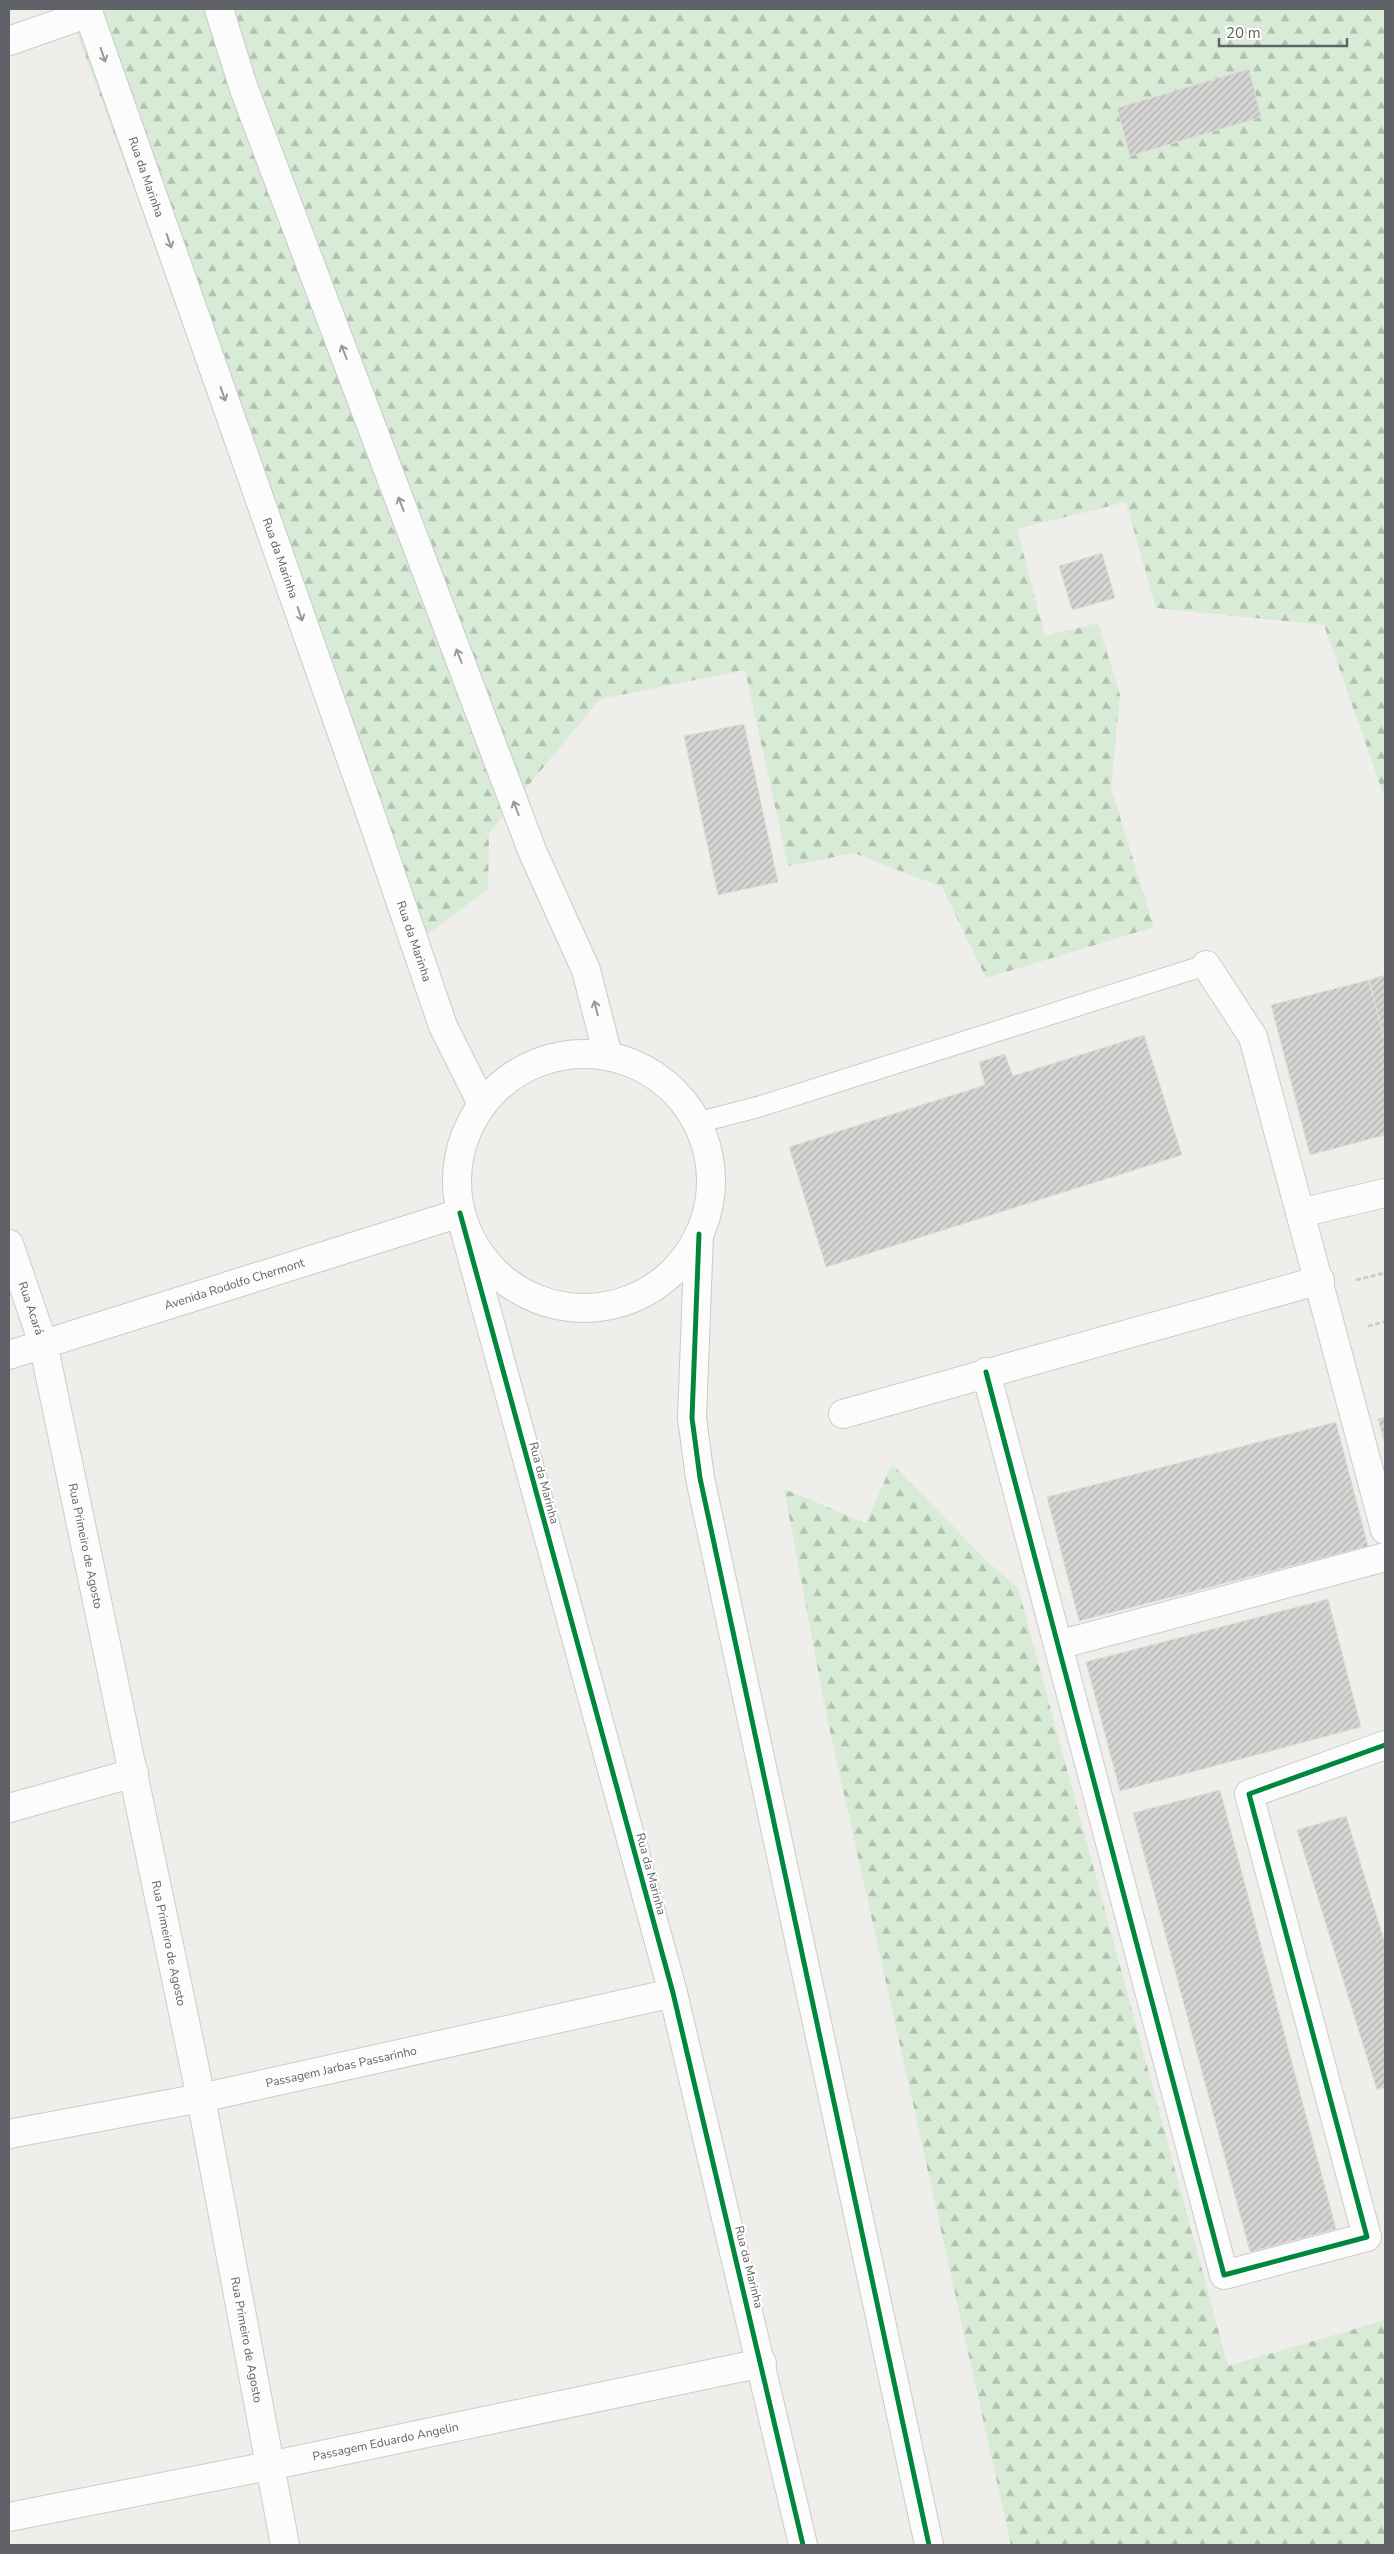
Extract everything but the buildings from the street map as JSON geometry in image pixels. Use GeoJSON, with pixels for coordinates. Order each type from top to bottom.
{"type":"FeatureCollection","features":[{"type":"Feature","properties":{"kind":"main road"},"geometry":{"type":"LineString","coordinates":[[219,9],[244,89],[533,853],[586,970],[608,1056]]}},
{"type":"Feature","properties":{"kind":"main road"},"geometry":{"type":"LineString","coordinates":[[9,41],[88,11]]}},
{"type":"Feature","properties":{"kind":"main road","name":"Rua da Marinha"},"geometry":{"type":"LineString","coordinates":[[88,11],[371,815],[443,1026],[482,1104]]}},
{"type":"Feature","properties":{"kind":"main road"},"geometry":{"type":"LineString","coordinates":[[1206,966],[1253,1037],[1320,1280],[1385,1530]]}},
{"type":"Feature","properties":{"kind":"main road"},"geometry":{"type":"LineString","coordinates":[[580,1054],[608,1056],[635,1064],[660,1079],[680,1099],[696,1123],[706,1150],[710,1178],[708,1206],[699,1234],[685,1258],[666,1279],[650,1290],[615,1305],[587,1309],[559,1306],[532,1298],[507,1283],[486,1264],[470,1239],[460,1213],[459,1156],[468,1129],[482,1104],[501,1084],[534,1064],[552,1058],[580,1054]]}},
{"type":"Feature","properties":{"kind":"main road"},"geometry":{"type":"LineString","coordinates":[[1300,1213],[1385,1193]]}},
{"type":"Feature","properties":{"kind":"main road","name":"Rua da Marinha"},"geometry":{"type":"LineString","coordinates":[[460,1213],[673,1993],[762,2363],[803,2545]]}},
{"type":"Feature","properties":{"kind":"main road","name":"Avenida Rodolfo Chermont"},"geometry":{"type":"LineString","coordinates":[[9,1355],[460,1213]]}},
{"type":"Feature","properties":{"kind":"main road"},"geometry":{"type":"LineString","coordinates":[[699,1234],[692,1418],[700,1478],[929,2545]]}},
{"type":"Feature","properties":{"kind":"main road","name":"Rua Acará"},"geometry":{"type":"LineString","coordinates":[[9,1244],[43,1343]]}},
{"type":"Feature","properties":{"kind":"main road"},"geometry":{"type":"LineString","coordinates":[[843,1414],[986,1372],[1320,1280]]}},
{"type":"Feature","properties":{"kind":"main road","name":"Rua Primeiro de Agosto"},"geometry":{"type":"LineString","coordinates":[[43,1343],[201,2098],[284,2545]]}},
{"type":"Feature","properties":{"kind":"main road"},"geometry":{"type":"LineString","coordinates":[[986,1372],[1224,2275],[1367,2237],[1250,1794],[1385,1745]]}},
{"type":"Feature","properties":{"kind":"main road"},"geometry":{"type":"LineString","coordinates":[[1058,1645],[1385,1557]]}},
{"type":"Feature","properties":{"kind":"main road"},"geometry":{"type":"LineString","coordinates":[[9,1808],[134,1773]]}},
{"type":"Feature","properties":{"kind":"main road","name":"Passagem Jarbas Passarinho"},"geometry":{"type":"LineString","coordinates":[[9,2134],[201,2098],[673,1993]]}},
{"type":"Feature","properties":{"kind":"main road","name":"Passagem Eduardo Angelin"},"geometry":{"type":"LineString","coordinates":[[9,2517],[270,2466],[762,2363]]}},
{"type":"Feature","properties":{"kind":"lane"},"geometry":{"type":"LineString","coordinates":[[696,1123],[758,1107],[1206,966]]}},
{"type":"Feature","properties":{"kind":"green space"},"geometry":{"type":"Polygon","coordinates":[[[68,9],[1385,9],[1385,799],[1324,625],[1156,608],[1126,502],[1017,529],[1045,636],[1098,623],[1120,695],[1111,788],[1154,927],[986,978],[942,887],[854,853],[788,866],[745,670],[600,699],[489,833],[488,889],[412,946],[68,9]]]}},
{"type":"Feature","properties":{"kind":"green space"},"geometry":{"type":"Polygon","coordinates":[[[892,1464],[988,1562],[1018,1588],[1228,2366],[1385,2320],[1385,2545],[1011,2545],[826,1713],[784,1489],[866,1523],[892,1464]]]}},
{"type":"Feature","properties":{"kind":"cycle path"},"geometry":{"type":"LineString","coordinates":[[460,1213],[673,1993],[803,2545]]}},
{"type":"Feature","properties":{"kind":"cycle path"},"geometry":{"type":"LineString","coordinates":[[699,1234],[692,1418],[700,1478],[929,2545]]}},
{"type":"Feature","properties":{"kind":"cycle path"},"geometry":{"type":"LineString","coordinates":[[986,1372],[1224,2275],[1367,2237],[1249,1794],[1385,1745]]}}]}
